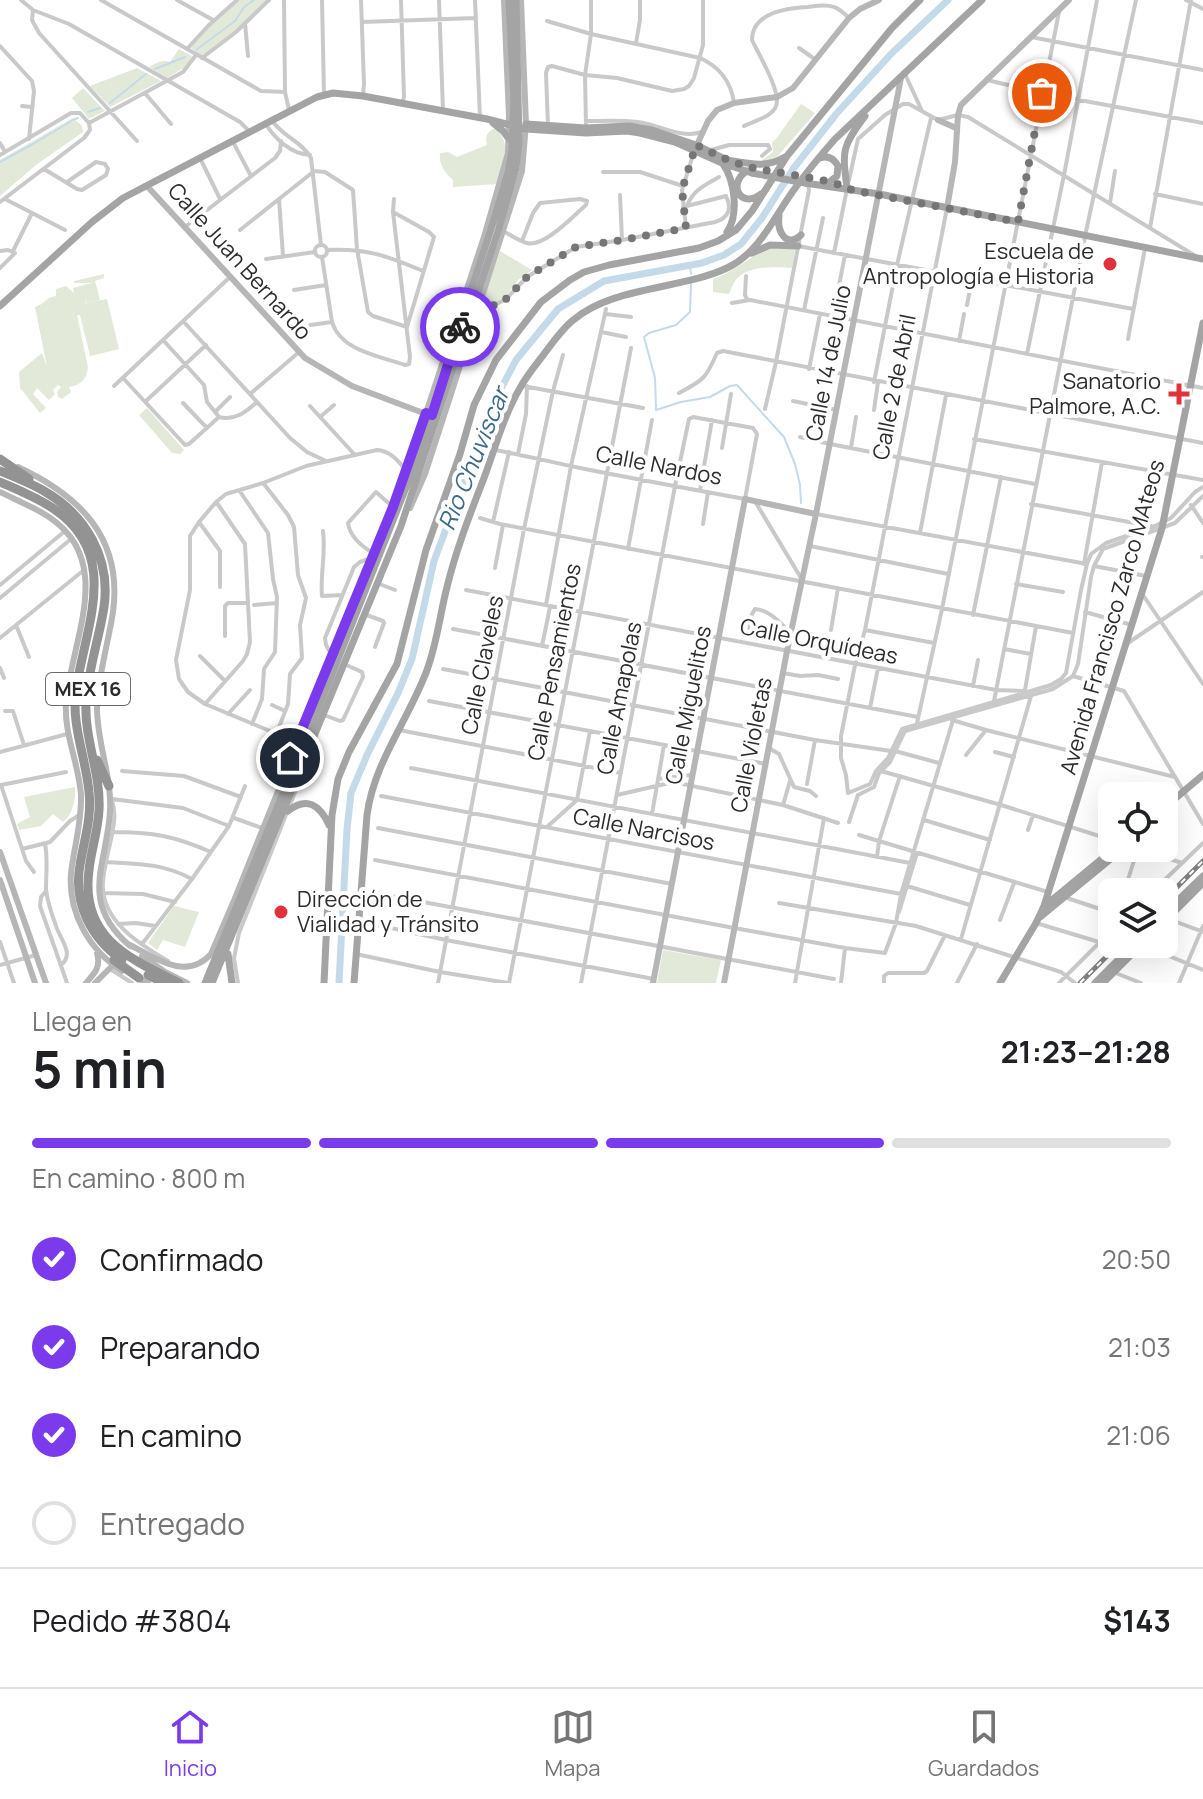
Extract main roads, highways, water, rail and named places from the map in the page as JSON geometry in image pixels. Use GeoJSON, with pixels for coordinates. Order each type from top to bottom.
{"type":"FeatureCollection","features":[{"type":"Feature","properties":{"kind":"highway"},"geometry":{"type":"LineString","coordinates":[[0,459],[44,491]]}},
{"type":"Feature","properties":{"kind":"highway","name":"MEX 16"},"geometry":{"type":"LineString","coordinates":[[0,471],[44,491],[66,506],[84,524],[96,545],[104,570],[104,605],[87,697],[87,726],[98,776],[99,804],[88,881],[94,925]]}},
{"type":"Feature","properties":{"kind":"highway","name":"MEX 16"},"geometry":{"type":"LineString","coordinates":[[0,482],[57,511],[74,527],[86,546],[94,570],[93,611],[75,709],[90,806],[79,868],[81,905],[117,956],[164,983]]}},
{"type":"Feature","properties":{"kind":"highway"},"geometry":{"type":"LineString","coordinates":[[1,493],[29,496]]}},
{"type":"Feature","properties":{"kind":"highway"},"geometry":{"type":"LineString","coordinates":[[93,752],[109,786]]}},
{"type":"Feature","properties":{"kind":"highway"},"geometry":{"type":"LineString","coordinates":[[94,925],[128,952],[165,972]]}},
{"type":"Feature","properties":{"kind":"highway"},"geometry":{"type":"LineString","coordinates":[[94,925],[94,937],[109,956],[138,982]]}},
{"type":"Feature","properties":{"kind":"highway","name":"MEX 16"},"geometry":{"type":"LineString","coordinates":[[117,956],[184,983]]}},
{"type":"Feature","properties":{"kind":"main road"},"geometry":{"type":"LineString","coordinates":[[507,0],[516,125]]}},
{"type":"Feature","properties":{"kind":"main road"},"geometry":{"type":"LineString","coordinates":[[212,983],[303,744],[323,715],[401,526],[432,415],[499,228],[516,125],[519,0]]}},
{"type":"Feature","properties":{"kind":"main road"},"geometry":{"type":"LineString","coordinates":[[323,983],[333,802],[338,779],[349,752],[397,664],[426,550],[474,405],[496,360],[541,302],[570,280],[596,268],[699,248],[736,230],[787,156],[892,28],[920,0]]}},
{"type":"Feature","properties":{"kind":"main road"},"geometry":{"type":"LineString","coordinates":[[746,256],[762,239],[818,158],[835,139],[982,0]]}},
{"type":"Feature","properties":{"kind":"main road"},"geometry":{"type":"LineString","coordinates":[[0,306],[100,215],[123,198],[324,94],[363,96],[516,125],[586,127]]}},
{"type":"Feature","properties":{"kind":"main road"},"geometry":{"type":"LineString","coordinates":[[849,189],[844,151],[874,103]]}},
{"type":"Feature","properties":{"kind":"main road"},"geometry":{"type":"LineString","coordinates":[[484,119],[503,131],[509,139]]}},
{"type":"Feature","properties":{"kind":"main road"},"geometry":{"type":"LineString","coordinates":[[516,125],[586,127],[640,133],[708,150],[724,160],[759,165],[787,156]]}},
{"type":"Feature","properties":{"kind":"main road"},"geometry":{"type":"LineString","coordinates":[[695,147],[752,171],[1201,259]]}},
{"type":"Feature","properties":{"kind":"main road"},"geometry":{"type":"LineString","coordinates":[[818,158],[828,157],[838,166],[837,176],[828,183]]}},
{"type":"Feature","properties":{"kind":"main road"},"geometry":{"type":"LineString","coordinates":[[718,241],[730,229],[734,215],[731,179],[724,160]]}},
{"type":"Feature","properties":{"kind":"main road"},"geometry":{"type":"LineString","coordinates":[[752,171],[738,180],[740,195],[750,200],[763,193]]}},
{"type":"Feature","properties":{"kind":"main road"},"geometry":{"type":"LineString","coordinates":[[806,182],[828,183],[849,189]]}},
{"type":"Feature","properties":{"kind":"main road"},"geometry":{"type":"LineString","coordinates":[[781,210],[778,225],[782,235],[790,240],[801,235]]}},
{"type":"Feature","properties":{"kind":"main road"},"geometry":{"type":"LineString","coordinates":[[356,980],[371,793],[428,667],[450,574],[511,406],[561,333],[592,307],[708,275],[770,245],[798,246]]}},
{"type":"Feature","properties":{"kind":"main road","name":"Avenida Francisco Zarco MAteos"},"geometry":{"type":"LineString","coordinates":[[1057,895],[1070,826],[1142,593],[1174,475],[1203,323]]}},
{"type":"Feature","properties":{"kind":"main road"},"geometry":{"type":"LineString","coordinates":[[205,983],[265,829],[414,477]]}},
{"type":"Feature","properties":{"kind":"main road"},"geometry":{"type":"LineString","coordinates":[[1178,799],[1203,775]]}},
{"type":"Feature","properties":{"kind":"main road"},"geometry":{"type":"LineString","coordinates":[[1185,793],[1203,781]]}},
{"type":"Feature","properties":{"kind":"main road"},"geometry":{"type":"LineString","coordinates":[[288,811],[305,802],[313,804],[324,814],[331,830]]}},
{"type":"Feature","properties":{"kind":"main road"},"geometry":{"type":"LineString","coordinates":[[1000,983],[1044,906],[1098,862]]}},
{"type":"Feature","properties":{"kind":"main road"},"geometry":{"type":"LineString","coordinates":[[1037,921],[1057,895],[1104,862]]}},
{"type":"Feature","properties":{"kind":"main road"},"geometry":{"type":"LineString","coordinates":[[1178,906],[1199,886],[1203,876]]}},
{"type":"Feature","properties":{"kind":"main road"},"geometry":{"type":"LineString","coordinates":[[227,950],[235,983]]}},
{"type":"Feature","properties":{"kind":"main road"},"geometry":{"type":"LineString","coordinates":[[1095,983],[1124,958]]}},
{"type":"Feature","properties":{"kind":"main road"},"geometry":{"type":"LineString","coordinates":[[1103,983],[1111,971]]}},
{"type":"Feature","properties":{"kind":"waterway"},"geometry":{"type":"LineString","coordinates":[[196,50],[235,21],[244,7],[254,0]]}},
{"type":"Feature","properties":{"kind":"waterway","name":"Rio Chuviscar"},"geometry":{"type":"LineString","coordinates":[[339,983],[351,793],[412,659],[434,561],[493,404],[516,360],[558,309],[604,281],[702,263],[724,255],[741,244],[837,113],[891,54],[948,0]]}},
{"type":"Feature","properties":{"kind":"waterway"},"geometry":{"type":"LineString","coordinates":[[155,69],[185,57]]}},
{"type":"Feature","properties":{"kind":"waterway"},"geometry":{"type":"LineString","coordinates":[[110,103],[146,74]]}},
{"type":"Feature","properties":{"kind":"waterway"},"geometry":{"type":"LineString","coordinates":[[88,112],[100,108]]}},
{"type":"Feature","properties":{"kind":"waterway"},"geometry":{"type":"LineString","coordinates":[[0,162],[78,118]]}},
{"type":"Feature","properties":{"kind":"waterway"},"geometry":{"type":"LineString","coordinates":[[690,266],[691,274]]}},
{"type":"Feature","properties":{"kind":"waterway"},"geometry":{"type":"LineString","coordinates":[[691,284],[690,312],[676,325],[644,337],[655,378],[656,410],[710,397],[737,385],[784,437],[795,464],[801,503]]}},
{"type":"Feature","properties":{"kind":"railway"},"geometry":{"type":"LineString","coordinates":[[1178,886],[1203,861]]}},
{"type":"Feature","properties":{"kind":"railway"},"geometry":{"type":"LineString","coordinates":[[1080,983],[1105,958]]}},
{"type":"Feature","properties":{"kind":"place","name":"Escuela de Antropología e Historia"},"geometry":{"type":"Point","coordinates":[1110,264]}},
{"type":"Feature","properties":{"kind":"place","name":"Sanatorio Palmore, A.C."},"geometry":{"type":"Point","coordinates":[1179,394]}},
{"type":"Feature","properties":{"kind":"place","name":"Dirección de Vialidad y Tránsito"},"geometry":{"type":"Point","coordinates":[281,912]}}]}
